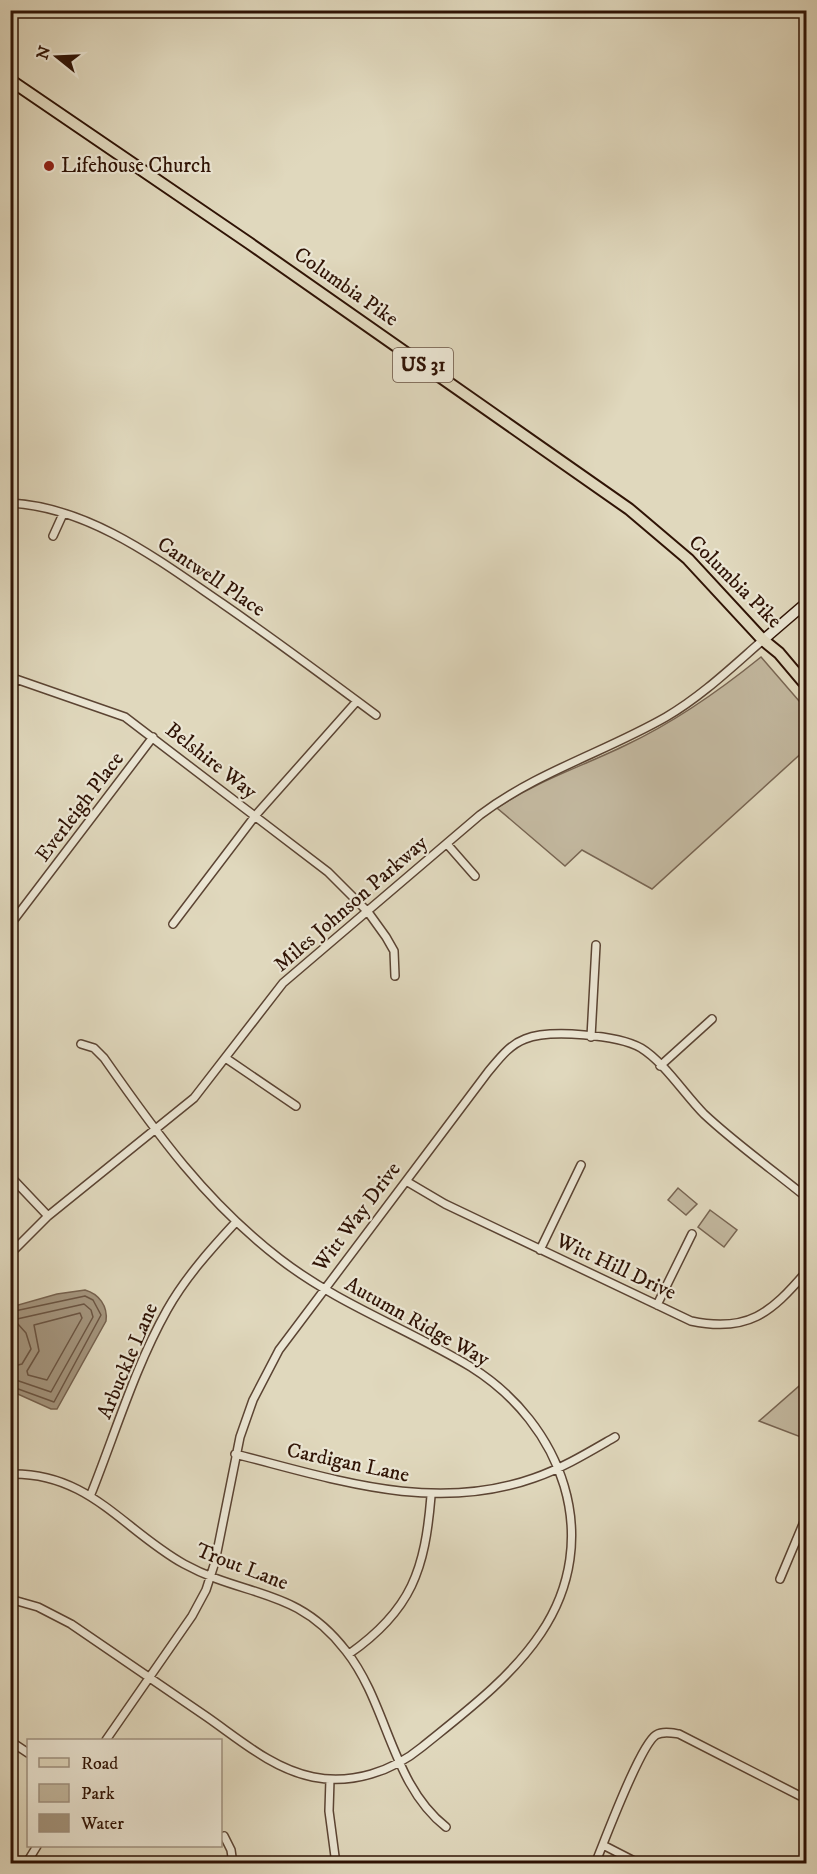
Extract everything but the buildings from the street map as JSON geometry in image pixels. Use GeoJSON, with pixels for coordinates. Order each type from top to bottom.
{"type":"FeatureCollection","features":[{"type":"Feature","properties":{"kind":"main road","name":"Columbia Pike"},"geometry":{"type":"LineString","coordinates":[[10,80],[249,243],[629,509],[688,559],[807,685]]}},
{"type":"Feature","properties":{"kind":"main road"},"geometry":{"type":"LineString","coordinates":[[763,640],[807,603]]}},
{"type":"Feature","properties":{"kind":"street","name":"Cantwell Place"},"geometry":{"type":"LineString","coordinates":[[10,503],[63,514],[122,538],[287,648],[376,715]]}},
{"type":"Feature","properties":{"kind":"street"},"geometry":{"type":"LineString","coordinates":[[53,536],[63,514]]}},
{"type":"Feature","properties":{"kind":"street","name":"Miles Johnson Parkway"},"geometry":{"type":"LineString","coordinates":[[10,1254],[48,1216],[194,1098],[227,1059],[283,983],[505,796],[667,716],[699,694],[763,640]]}},
{"type":"Feature","properties":{"kind":"street"},"geometry":{"type":"LineString","coordinates":[[10,691],[13,678]]}},
{"type":"Feature","properties":{"kind":"street","name":"Belshire Way"},"geometry":{"type":"LineString","coordinates":[[13,678],[108,708],[125,717],[328,872],[368,912],[394,951],[395,976]]}},
{"type":"Feature","properties":{"kind":"street"},"geometry":{"type":"LineString","coordinates":[[173,924],[255,816],[357,701]]}},
{"type":"Feature","properties":{"kind":"street","name":"Everleigh Place"},"geometry":{"type":"LineString","coordinates":[[10,925],[153,737]]}},
{"type":"Feature","properties":{"kind":"street"},"geometry":{"type":"LineString","coordinates":[[447,844],[475,876]]}},
{"type":"Feature","properties":{"kind":"street"},"geometry":{"type":"LineString","coordinates":[[591,1036],[596,945]]}},
{"type":"Feature","properties":{"kind":"street"},"geometry":{"type":"LineString","coordinates":[[660,1066],[712,1020]]}},
{"type":"Feature","properties":{"kind":"street","name":"Witt Way Drive"},"geometry":{"type":"LineString","coordinates":[[107,1739],[192,1616],[212,1575],[235,1454],[253,1400],[270,1366],[324,1288],[488,1072],[511,1047],[539,1036],[591,1036],[626,1041],[644,1049],[705,1114],[807,1197]]}},
{"type":"Feature","properties":{"kind":"street","name":"Autumn Ridge Way"},"geometry":{"type":"LineString","coordinates":[[10,1599],[56,1615],[278,1765],[302,1774],[330,1779],[373,1774],[400,1763],[436,1736],[496,1683],[529,1650],[553,1614],[564,1583],[572,1535],[568,1498],[559,1468],[542,1434],[518,1404],[473,1369],[324,1288],[283,1261],[235,1223],[195,1182],[154,1131],[104,1058],[94,1048],[81,1044]]}},
{"type":"Feature","properties":{"kind":"street"},"geometry":{"type":"LineString","coordinates":[[227,1059],[296,1106]]}},
{"type":"Feature","properties":{"kind":"street"},"geometry":{"type":"LineString","coordinates":[[540,1250],[581,1165]]}},
{"type":"Feature","properties":{"kind":"street"},"geometry":{"type":"LineString","coordinates":[[10,1176],[48,1216]]}},
{"type":"Feature","properties":{"kind":"street","name":"Witt Hill Drive"},"geometry":{"type":"LineString","coordinates":[[406,1180],[445,1204],[691,1321],[726,1326],[767,1312],[784,1298],[807,1272]]}},
{"type":"Feature","properties":{"kind":"street","name":"Arbuckle Lane"},"geometry":{"type":"LineString","coordinates":[[91,1494],[163,1318],[182,1286],[235,1223]]}},
{"type":"Feature","properties":{"kind":"street"},"geometry":{"type":"LineString","coordinates":[[657,1305],[692,1234]]}},
{"type":"Feature","properties":{"kind":"street","name":"Cardigan Lane"},"geometry":{"type":"LineString","coordinates":[[235,1454],[381,1490],[431,1496],[497,1489],[559,1468],[615,1437]]}},
{"type":"Feature","properties":{"kind":"street","name":"Trout Lane"},"geometry":{"type":"LineString","coordinates":[[10,1474],[58,1481],[91,1494],[175,1558],[212,1575],[294,1605],[329,1631],[349,1654],[400,1763],[427,1809],[446,1827]]}},
{"type":"Feature","properties":{"kind":"street"},"geometry":{"type":"LineString","coordinates":[[349,1654],[377,1632],[404,1601],[421,1567],[427,1544],[431,1496]]}},
{"type":"Feature","properties":{"kind":"street"},"geometry":{"type":"LineString","coordinates":[[780,1579],[807,1517]]}},
{"type":"Feature","properties":{"kind":"street"},"geometry":{"type":"LineString","coordinates":[[595,1863],[643,1753],[655,1735],[660,1733],[679,1734],[807,1798]]}},
{"type":"Feature","properties":{"kind":"street"},"geometry":{"type":"LineString","coordinates":[[10,1741],[27,1752]]}},
{"type":"Feature","properties":{"kind":"street"},"geometry":{"type":"LineString","coordinates":[[330,1779],[331,1831],[336,1863]]}},
{"type":"Feature","properties":{"kind":"street"},"geometry":{"type":"LineString","coordinates":[[224,1836],[231,1850],[233,1863]]}},
{"type":"Feature","properties":{"kind":"street"},"geometry":{"type":"LineString","coordinates":[[603,1845],[640,1863]]}},
{"type":"Feature","properties":{"kind":"street"},"geometry":{"type":"LineString","coordinates":[[26,1863],[36,1847]]}},
{"type":"Feature","properties":{"kind":"green space"},"geometry":{"type":"Polygon","coordinates":[[[761,657],[806,709],[806,749],[652,889],[582,850],[565,866],[497,808],[544,782],[662,726],[713,694],[761,657]]]}},
{"type":"Feature","properties":{"kind":"green space"},"geometry":{"type":"Polygon","coordinates":[[[678,1188],[697,1204],[686,1215],[668,1200],[678,1188]]]}},
{"type":"Feature","properties":{"kind":"green space"},"geometry":{"type":"Polygon","coordinates":[[[710,1210],[737,1230],[724,1247],[698,1227],[710,1210]]]}},
{"type":"Feature","properties":{"kind":"green space"},"geometry":{"type":"Polygon","coordinates":[[[806,1380],[806,1439],[759,1421],[806,1380]]]}},
{"type":"Feature","properties":{"kind":"water"},"geometry":{"type":"Polygon","coordinates":[[[85,1290],[94,1294],[101,1301],[106,1310],[106,1321],[57,1409],[51,1409],[11,1391],[11,1357],[17,1347],[11,1333],[11,1307],[57,1294],[85,1290]]]}},
{"type":"Feature","properties":{"kind":"place","name":"Lifehouse Church"},"geometry":{"type":"Point","coordinates":[49,166]}}]}
